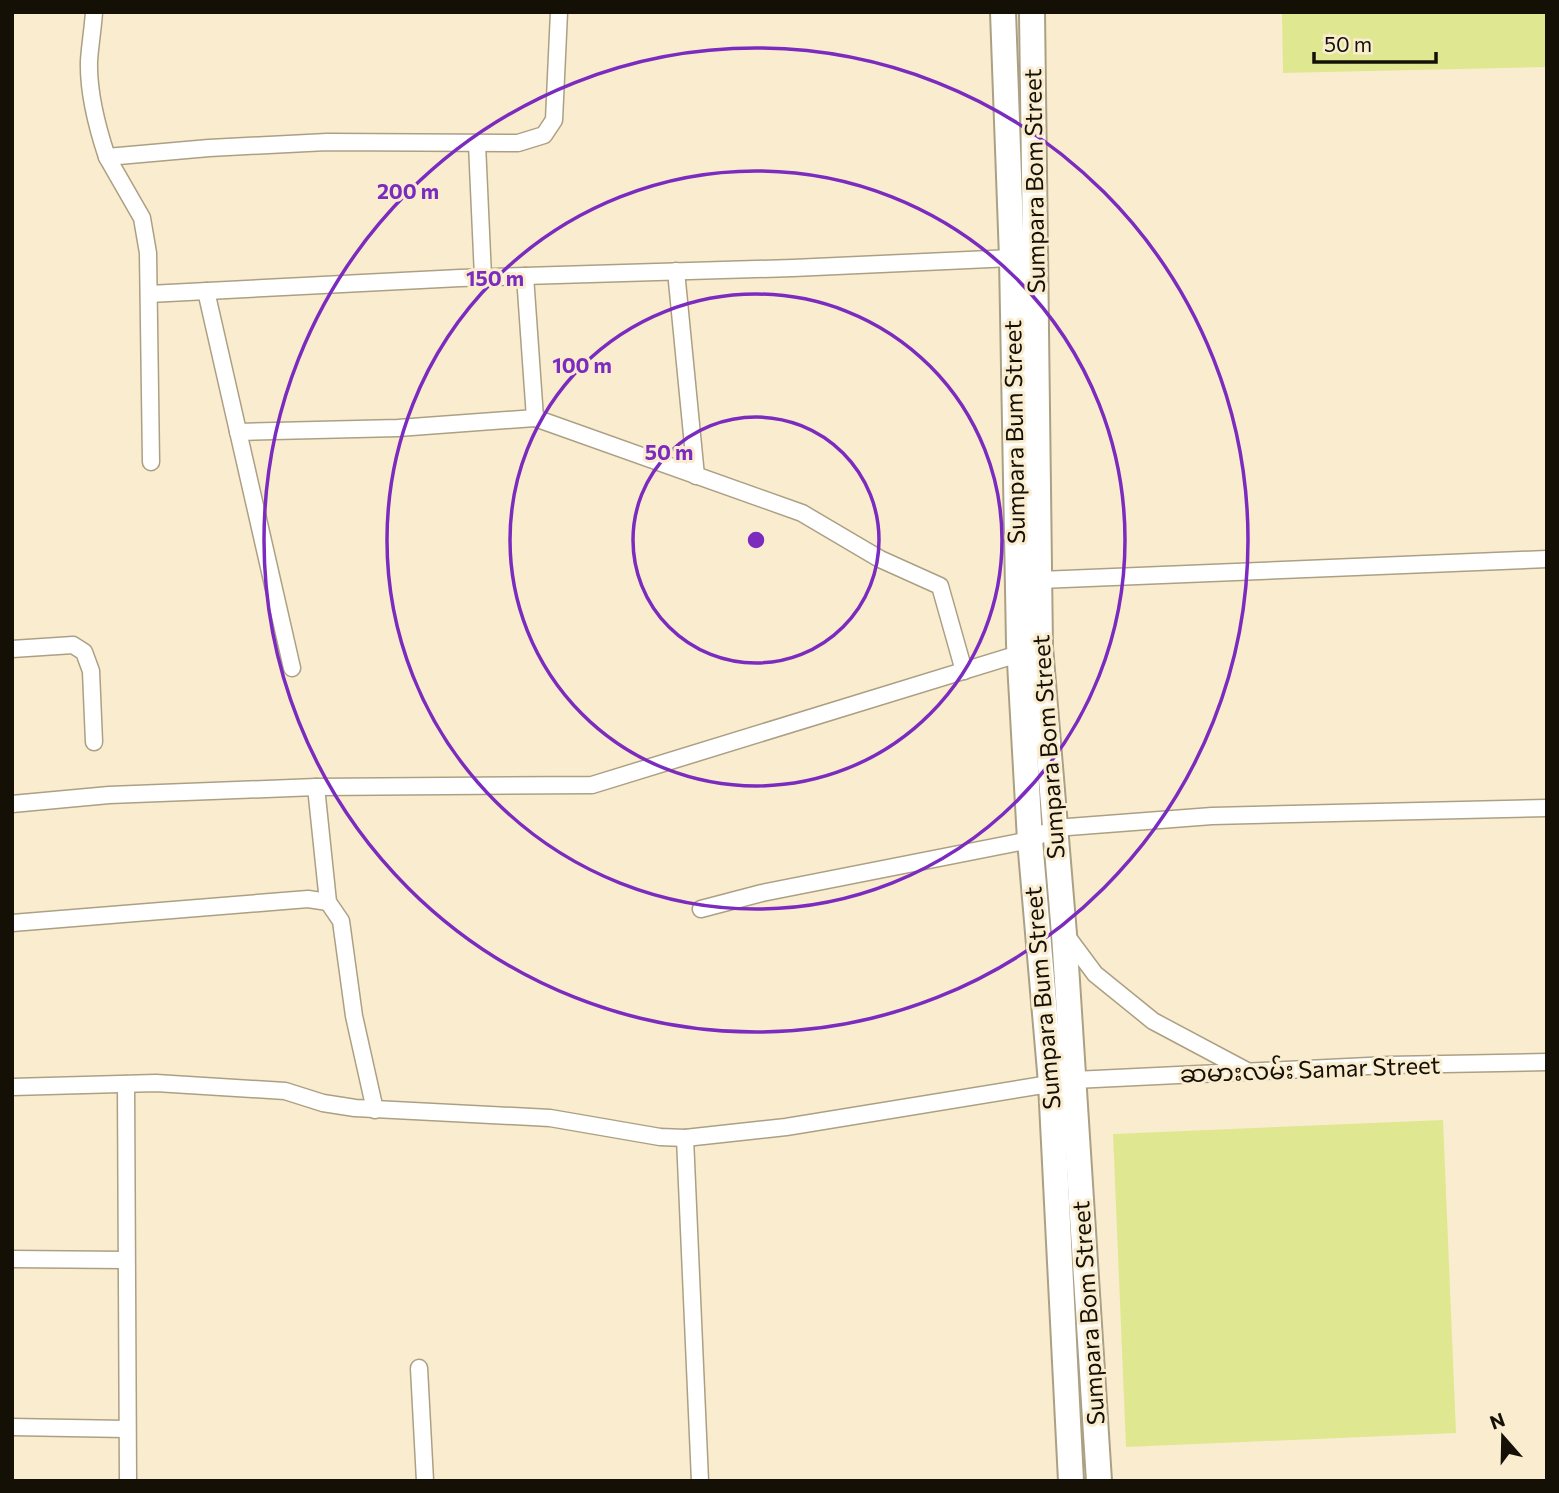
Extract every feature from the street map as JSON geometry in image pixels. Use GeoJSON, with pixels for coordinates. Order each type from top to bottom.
{"type":"FeatureCollection","features":[{"type":"Feature","properties":{"kind":"highway","name":"Sumpara Bum Street"},"geometry":{"type":"LineString","coordinates":[[1003,12],[1030,651],[1030,840],[1062,1081],[1070,1481]]}},
{"type":"Feature","properties":{"kind":"highway","name":"Sumpara Bom Street"},"geometry":{"type":"LineString","coordinates":[[1032,12],[1040,580],[1030,651],[1055,828],[1064,934],[1062,1081],[1099,1481]]}},
{"type":"Feature","properties":{"kind":"street"},"geometry":{"type":"LineString","coordinates":[[94,12],[89,62],[99,132],[107,157],[142,218],[148,254],[151,462]]}},
{"type":"Feature","properties":{"kind":"street"},"geometry":{"type":"LineString","coordinates":[[107,157],[327,142],[518,143],[544,135],[554,120],[559,12]]}},
{"type":"Feature","properties":{"kind":"street"},"geometry":{"type":"LineString","coordinates":[[477,144],[483,277]]}},
{"type":"Feature","properties":{"kind":"street"},"geometry":{"type":"LineString","coordinates":[[149,294],[483,277],[1012,258]]}},
{"type":"Feature","properties":{"kind":"street"},"geometry":{"type":"LineString","coordinates":[[676,271],[696,476]]}},
{"type":"Feature","properties":{"kind":"street"},"geometry":{"type":"LineString","coordinates":[[525,276],[535,418]]}},
{"type":"Feature","properties":{"kind":"street"},"geometry":{"type":"LineString","coordinates":[[205,291],[292,668]]}},
{"type":"Feature","properties":{"kind":"street"},"geometry":{"type":"LineString","coordinates":[[238,432],[398,428],[535,418],[802,513],[880,559],[940,586],[964,671]]}},
{"type":"Feature","properties":{"kind":"street"},"geometry":{"type":"LineString","coordinates":[[1040,580],[1547,559]]}},
{"type":"Feature","properties":{"kind":"street"},"geometry":{"type":"LineString","coordinates":[[12,649],[73,645],[84,652],[90,671],[94,742]]}},
{"type":"Feature","properties":{"kind":"street"},"geometry":{"type":"LineString","coordinates":[[12,804],[109,795],[316,788],[592,785],[1030,651]]}},
{"type":"Feature","properties":{"kind":"street"},"geometry":{"type":"LineString","coordinates":[[316,788],[328,902],[341,921],[354,1016],[375,1110]]}},
{"type":"Feature","properties":{"kind":"street"},"geometry":{"type":"LineString","coordinates":[[701,909],[762,893],[1030,840],[1055,828],[1212,816],[1547,808]]}},
{"type":"Feature","properties":{"kind":"street"},"geometry":{"type":"LineString","coordinates":[[12,923],[308,900],[328,902]]}},
{"type":"Feature","properties":{"kind":"street"},"geometry":{"type":"LineString","coordinates":[[1064,934],[1095,974],[1153,1021],[1249,1073]]}},
{"type":"Feature","properties":{"kind":"street","name":"ဆမားလမ်း Samar Street"},"geometry":{"type":"LineString","coordinates":[[12,1087],[156,1083],[285,1091],[323,1103],[375,1110],[550,1118],[660,1137],[685,1138],[786,1127],[1062,1081],[1389,1065],[1547,1062]]}},
{"type":"Feature","properties":{"kind":"street"},"geometry":{"type":"LineString","coordinates":[[126,1084],[128,1481]]}},
{"type":"Feature","properties":{"kind":"street"},"geometry":{"type":"LineString","coordinates":[[685,1138],[700,1481]]}},
{"type":"Feature","properties":{"kind":"street"},"geometry":{"type":"LineString","coordinates":[[12,1259],[126,1260]]}},
{"type":"Feature","properties":{"kind":"street"},"geometry":{"type":"LineString","coordinates":[[419,1368],[425,1481]]}},
{"type":"Feature","properties":{"kind":"street"},"geometry":{"type":"LineString","coordinates":[[12,1427],[126,1429]]}},
{"type":"Feature","properties":{"kind":"green space"},"geometry":{"type":"Polygon","coordinates":[[[1282,12],[1547,12],[1547,67],[1283,73],[1282,12]]]}},
{"type":"Feature","properties":{"kind":"green space"},"geometry":{"type":"Polygon","coordinates":[[[1443,1120],[1456,1433],[1126,1447],[1113,1134],[1443,1120]]]}}]}
